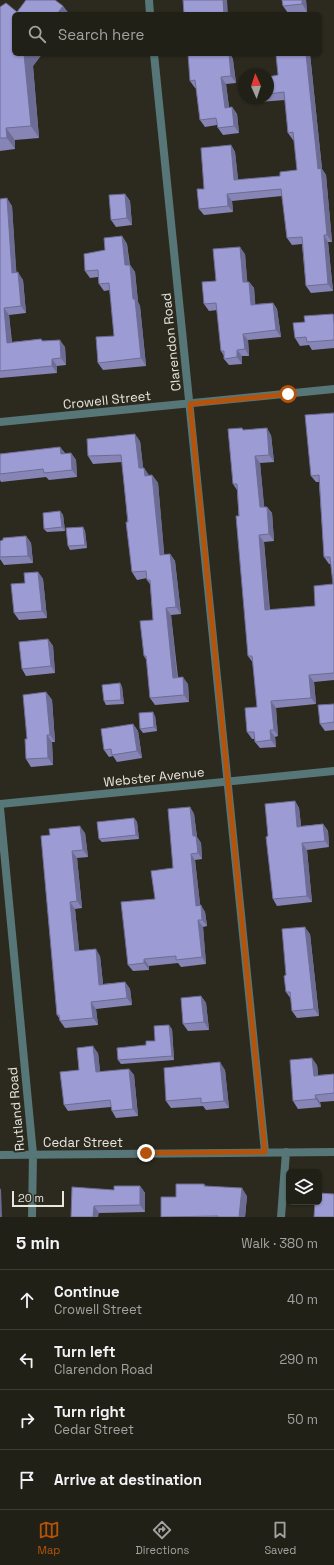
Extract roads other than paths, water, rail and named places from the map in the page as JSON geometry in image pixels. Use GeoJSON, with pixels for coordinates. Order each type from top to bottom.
{"type":"FeatureCollection","features":[{"type":"Feature","properties":{"kind":"street"},"geometry":{"type":"LineString","coordinates":[[149,0],[150,12]]}},
{"type":"Feature","properties":{"kind":"street","name":"Clarendon Road"},"geometry":{"type":"LineString","coordinates":[[154,56],[265,1152]]}},
{"type":"Feature","properties":{"kind":"street","name":"Crowell Street"},"geometry":{"type":"LineString","coordinates":[[0,422],[334,389]]}},
{"type":"Feature","properties":{"kind":"street","name":"Webster Avenue"},"geometry":{"type":"LineString","coordinates":[[0,804],[334,772]]}},
{"type":"Feature","properties":{"kind":"street","name":"Rutland Road"},"geometry":{"type":"LineString","coordinates":[[0,808],[33,1154],[32,1217]]}},
{"type":"Feature","properties":{"kind":"street"},"geometry":{"type":"LineString","coordinates":[[281,1217],[286,1152]]}},
{"type":"Feature","properties":{"kind":"street","name":"Cedar Street"},"geometry":{"type":"LineString","coordinates":[[0,1155],[334,1152]]}}]}
